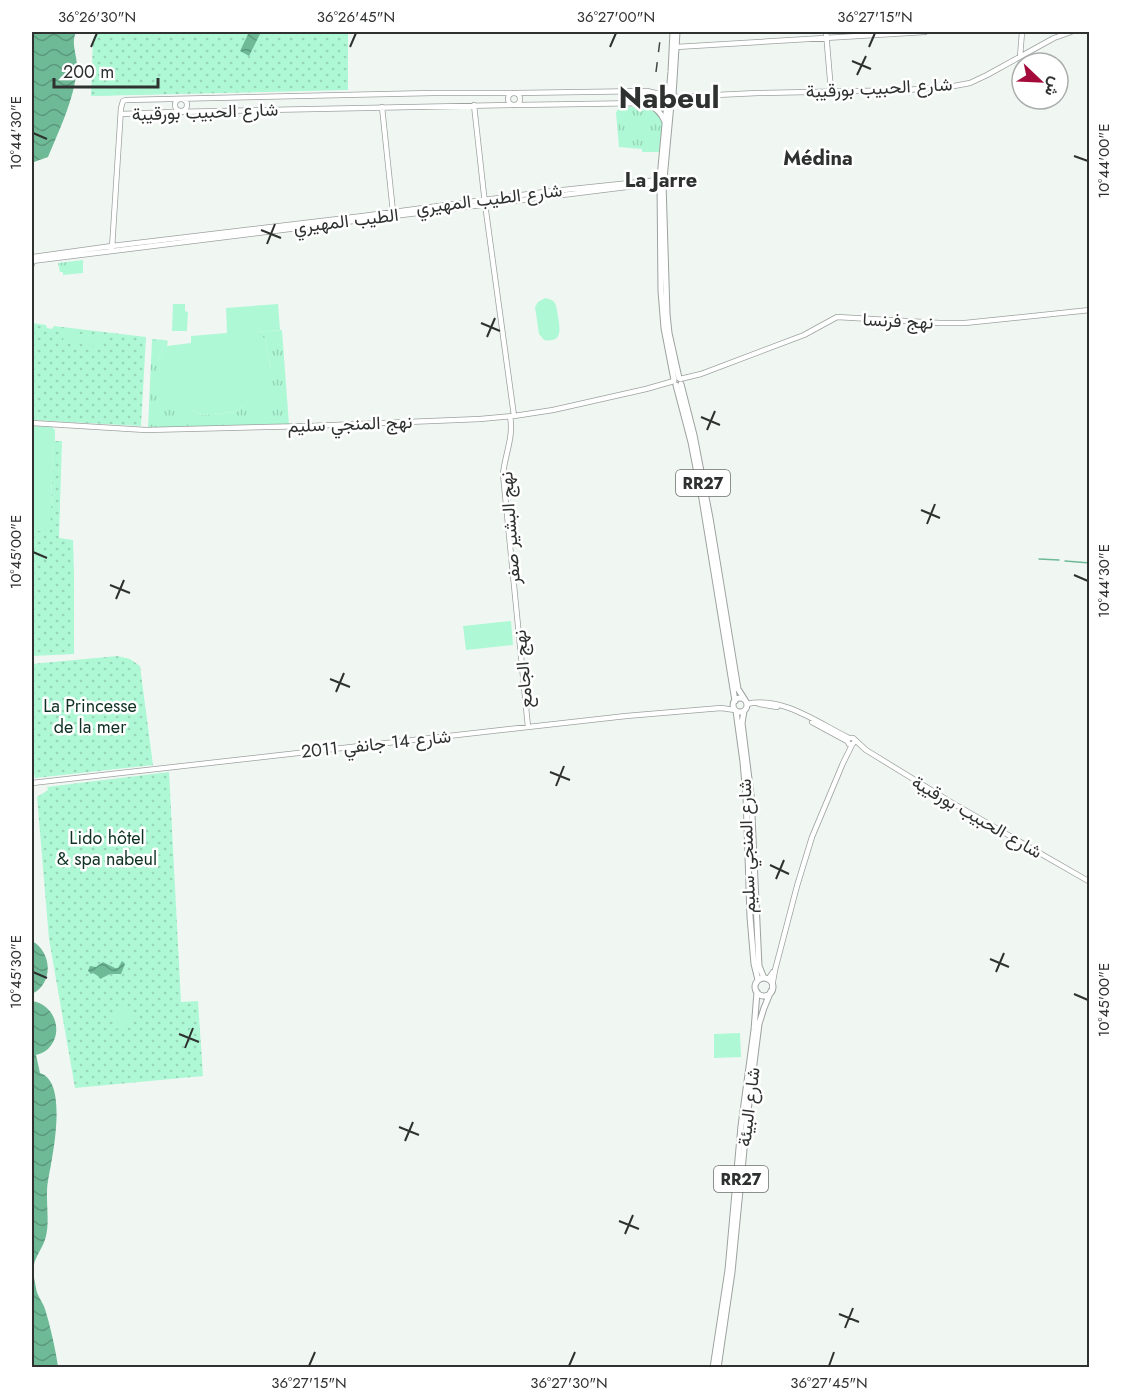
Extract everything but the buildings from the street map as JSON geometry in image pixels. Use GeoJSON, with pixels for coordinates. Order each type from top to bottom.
{"type":"FeatureCollection","features":[{"type":"Feature","properties":{"kind":"main road"},"geometry":{"type":"LineString","coordinates":[[669,98],[675,32]]}},
{"type":"Feature","properties":{"kind":"main road","name":"RR27"},"geometry":{"type":"LineString","coordinates":[[669,98],[661,181],[667,314],[677,382],[700,464],[735,702]]}},
{"type":"Feature","properties":{"kind":"main road","name":"RR27"},"geometry":{"type":"LineString","coordinates":[[661,181],[671,104],[669,98]]}},
{"type":"Feature","properties":{"kind":"main road"},"geometry":{"type":"LineString","coordinates":[[646,103],[659,111],[665,125]]}},
{"type":"Feature","properties":{"kind":"main road","name":"RR27"},"geometry":{"type":"LineString","coordinates":[[720,589],[738,689],[746,705]]}},
{"type":"Feature","properties":{"kind":"main road"},"geometry":{"type":"LineString","coordinates":[[735,702],[738,699],[746,705],[738,712],[736,710]]}},
{"type":"Feature","properties":{"kind":"main road","name":"شارع المنجي سليم"},"geometry":{"type":"LineString","coordinates":[[735,702],[746,796],[754,964],[763,979]]}},
{"type":"Feature","properties":{"kind":"main road","name":"شارع المنجي سليم"},"geometry":{"type":"LineString","coordinates":[[746,705],[742,723],[752,812],[759,966],[763,979]]}},
{"type":"Feature","properties":{"kind":"main road"},"geometry":{"type":"LineString","coordinates":[[757,992],[766,995],[772,989],[771,982],[763,979]]}},
{"type":"Feature","properties":{"kind":"main road","name":"RR27"},"geometry":{"type":"LineString","coordinates":[[757,992],[755,986],[763,979]]}},
{"type":"Feature","properties":{"kind":"main road","name":"شارع البيئة"},"geometry":{"type":"LineString","coordinates":[[716,1368],[732,1272],[759,1024],[772,989]]}},
{"type":"Feature","properties":{"kind":"main road","name":"شارع البيئة"},"geometry":{"type":"LineString","coordinates":[[716,1368],[757,992]]}},
{"type":"Feature","properties":{"kind":"street"},"geometry":{"type":"LineString","coordinates":[[674,47],[827,34],[925,32]]}},
{"type":"Feature","properties":{"kind":"street"},"geometry":{"type":"LineString","coordinates":[[1020,51],[1022,32]]}},
{"type":"Feature","properties":{"kind":"street","name":"شارع الحبيب بورقيبة"},"geometry":{"type":"LineString","coordinates":[[1029,51],[1056,34],[1072,32]]}},
{"type":"Feature","properties":{"kind":"street"},"geometry":{"type":"LineString","coordinates":[[827,34],[831,91]]}},
{"type":"Feature","properties":{"kind":"street","name":"شارع الحبيب بورقيبة"},"geometry":{"type":"LineString","coordinates":[[669,98],[647,91],[126,100],[122,104],[120,114],[646,103],[669,98],[907,90],[970,83],[1010,62]]}},
{"type":"Feature","properties":{"kind":"street"},"geometry":{"type":"LineString","coordinates":[[514,93],[521,99],[514,105],[508,102],[508,99],[514,93]]}},
{"type":"Feature","properties":{"kind":"street"},"geometry":{"type":"LineString","coordinates":[[180,99],[185,100],[187,105],[185,110],[176,110],[174,105],[180,99]]}},
{"type":"Feature","properties":{"kind":"street","name":"نهج البشير صفر"},"geometry":{"type":"LineString","coordinates":[[474,105],[484,202],[512,416],[510,444],[503,474],[518,611]]}},
{"type":"Feature","properties":{"kind":"street"},"geometry":{"type":"LineString","coordinates":[[382,107],[393,213]]}},
{"type":"Feature","properties":{"kind":"street"},"geometry":{"type":"LineString","coordinates":[[112,248],[120,114]]}},
{"type":"Feature","properties":{"kind":"street","name":"شارع الطيب المهيري"},"geometry":{"type":"LineString","coordinates":[[32,260],[484,202],[544,192],[661,181]]}},
{"type":"Feature","properties":{"kind":"street","name":"نهج فرنسا"},"geometry":{"type":"LineString","coordinates":[[831,319],[839,317],[965,323],[1089,310]]}},
{"type":"Feature","properties":{"kind":"street","name":"نهج المنجي سليم"},"geometry":{"type":"LineString","coordinates":[[32,423],[150,430],[310,426],[512,416],[553,410],[677,382],[811,332],[831,319]]}},
{"type":"Feature","properties":{"kind":"street","name":"نهج الجامع"},"geometry":{"type":"LineString","coordinates":[[518,611],[528,727]]}},
{"type":"Feature","properties":{"kind":"street"},"geometry":{"type":"LineString","coordinates":[[721,708],[735,702]]}},
{"type":"Feature","properties":{"kind":"street","name":"شارع الحبيب بورقيبة"},"geometry":{"type":"LineString","coordinates":[[746,705],[761,704],[788,711],[851,742],[1089,882]]}},
{"type":"Feature","properties":{"kind":"street"},"geometry":{"type":"LineString","coordinates":[[721,708],[736,710]]}},
{"type":"Feature","properties":{"kind":"street","name":"شارع 14 جانفي 2011"},"geometry":{"type":"LineString","coordinates":[[32,783],[528,727],[721,708]]}},
{"type":"Feature","properties":{"kind":"street"},"geometry":{"type":"LineString","coordinates":[[772,989],[775,970],[807,853],[851,742]]}},
{"type":"Feature","properties":{"kind":"street"},"geometry":{"type":"LineString","coordinates":[[763,979],[769,978],[775,970]]}},
{"type":"Feature","properties":{"kind":"green space"},"geometry":{"type":"Polygon","coordinates":[[[96,32],[348,32],[348,90],[91,96],[93,39],[96,32]]]}},
{"type":"Feature","properties":{"kind":"green space"},"geometry":{"type":"Polygon","coordinates":[[[117,83],[118,95],[99,96],[99,84],[117,83]]]}},
{"type":"Feature","properties":{"kind":"green space"},"geometry":{"type":"Polygon","coordinates":[[[160,83],[160,94],[124,95],[124,84],[160,83]]]}},
{"type":"Feature","properties":{"kind":"green space"},"geometry":{"type":"Polygon","coordinates":[[[638,106],[656,111],[662,122],[659,152],[642,152],[642,149],[619,147],[616,113],[619,107],[638,106]]]}},
{"type":"Feature","properties":{"kind":"green space"},"geometry":{"type":"Polygon","coordinates":[[[83,260],[83,273],[63,275],[63,272],[60,272],[58,263],[83,260]]]}},
{"type":"Feature","properties":{"kind":"green space"},"geometry":{"type":"Polygon","coordinates":[[[545,298],[555,303],[559,321],[559,334],[550,340],[544,340],[539,334],[535,307],[545,298]]]}},
{"type":"Feature","properties":{"kind":"green space"},"geometry":{"type":"Polygon","coordinates":[[[173,304],[185,304],[185,311],[188,312],[187,331],[172,331],[173,304]]]}},
{"type":"Feature","properties":{"kind":"green space"},"geometry":{"type":"Polygon","coordinates":[[[278,304],[280,330],[256,332],[265,339],[271,369],[271,399],[274,400],[274,405],[244,405],[236,412],[201,415],[192,410],[163,410],[163,407],[170,406],[162,400],[159,384],[158,362],[165,340],[168,341],[167,346],[191,343],[191,336],[227,333],[226,308],[278,304]]]}},
{"type":"Feature","properties":{"kind":"green space"},"geometry":{"type":"Polygon","coordinates":[[[32,323],[46,325],[47,328],[52,329],[54,326],[146,337],[141,426],[32,420],[32,323]]]}},
{"type":"Feature","properties":{"kind":"green space"},"geometry":{"type":"Polygon","coordinates":[[[282,330],[289,425],[148,428],[152,339],[165,340],[158,362],[170,407],[192,410],[201,415],[236,412],[244,405],[271,399],[271,369],[265,339],[255,332],[282,330]]]}},
{"type":"Feature","properties":{"kind":"green space"},"geometry":{"type":"Polygon","coordinates":[[[64,331],[102,338],[100,347],[63,341],[64,331]]]}},
{"type":"Feature","properties":{"kind":"green space"},"geometry":{"type":"Polygon","coordinates":[[[32,426],[52,427],[55,430],[51,509],[48,511],[32,510],[32,426]]]}},
{"type":"Feature","properties":{"kind":"green space"},"geometry":{"type":"Polygon","coordinates":[[[53,441],[62,441],[59,538],[73,540],[74,654],[32,656],[32,509],[51,509],[53,441]]]}},
{"type":"Feature","properties":{"kind":"green space"},"geometry":{"type":"Polygon","coordinates":[[[32,512],[51,512],[50,531],[32,531],[32,512]]]}},
{"type":"Feature","properties":{"kind":"green space"},"geometry":{"type":"Polygon","coordinates":[[[511,621],[513,645],[466,650],[463,626],[511,621]]]}},
{"type":"Feature","properties":{"kind":"green space","name":"La Princesse de la mer"},"geometry":{"type":"Polygon","coordinates":[[[117,656],[130,659],[140,666],[153,765],[35,778],[32,764],[32,664],[117,656]]]}},
{"type":"Feature","properties":{"kind":"green space","name":"Lido hôtel & spa nabeul"},"geometry":{"type":"Polygon","coordinates":[[[169,772],[181,1002],[198,1001],[203,1076],[75,1088],[49,939],[37,797],[48,790],[47,787],[169,772]]]}},
{"type":"Feature","properties":{"kind":"green space"},"geometry":{"type":"Polygon","coordinates":[[[128,1008],[133,1024],[116,1029],[111,1013],[128,1008]]]}},
{"type":"Feature","properties":{"kind":"green space"},"geometry":{"type":"Polygon","coordinates":[[[740,1033],[741,1057],[714,1058],[714,1034],[740,1033]]]}},
{"type":"Feature","properties":{"kind":"water"},"geometry":{"type":"Polygon","coordinates":[[[32,32],[76,32],[74,44],[77,64],[73,92],[60,130],[48,157],[34,162],[32,172],[32,32]]]}},
{"type":"Feature","properties":{"kind":"water"},"geometry":{"type":"Polygon","coordinates":[[[249,32],[261,32],[249,56],[240,51],[249,32]]]}},
{"type":"Feature","properties":{"kind":"water"},"geometry":{"type":"Polygon","coordinates":[[[32,941],[44,952],[48,968],[44,983],[32,994],[32,941]]]}},
{"type":"Feature","properties":{"kind":"water"},"geometry":{"type":"Polygon","coordinates":[[[122,961],[125,964],[121,974],[110,974],[100,979],[88,971],[90,966],[96,967],[103,962],[118,968],[122,961]]]}},
{"type":"Feature","properties":{"kind":"water"},"geometry":{"type":"Polygon","coordinates":[[[32,1001],[46,1007],[55,1020],[56,1027],[53,1042],[47,1050],[36,1055],[40,1073],[49,1079],[54,1090],[56,1122],[47,1188],[47,1230],[33,1270],[37,1291],[49,1323],[58,1367],[32,1367],[32,1001]]]}},
{"type":"Feature","properties":{"kind":"waterway"},"geometry":{"type":"LineString","coordinates":[[1039,559],[1059,560]]}},
{"type":"Feature","properties":{"kind":"waterway"},"geometry":{"type":"LineString","coordinates":[[1065,561],[1090,563]]}},
{"type":"Feature","properties":{"kind":"railway"},"geometry":{"type":"LineString","coordinates":[[656,72],[661,32]]}},
{"type":"Feature","properties":{"kind":"district","name":"Nabeul"},"geometry":{"type":"Point","coordinates":[669,97]}},
{"type":"Feature","properties":{"kind":"district","name":"Médina"},"geometry":{"type":"Point","coordinates":[818,158]}},
{"type":"Feature","properties":{"kind":"district","name":"La Jarre"},"geometry":{"type":"Point","coordinates":[661,180]}}]}
